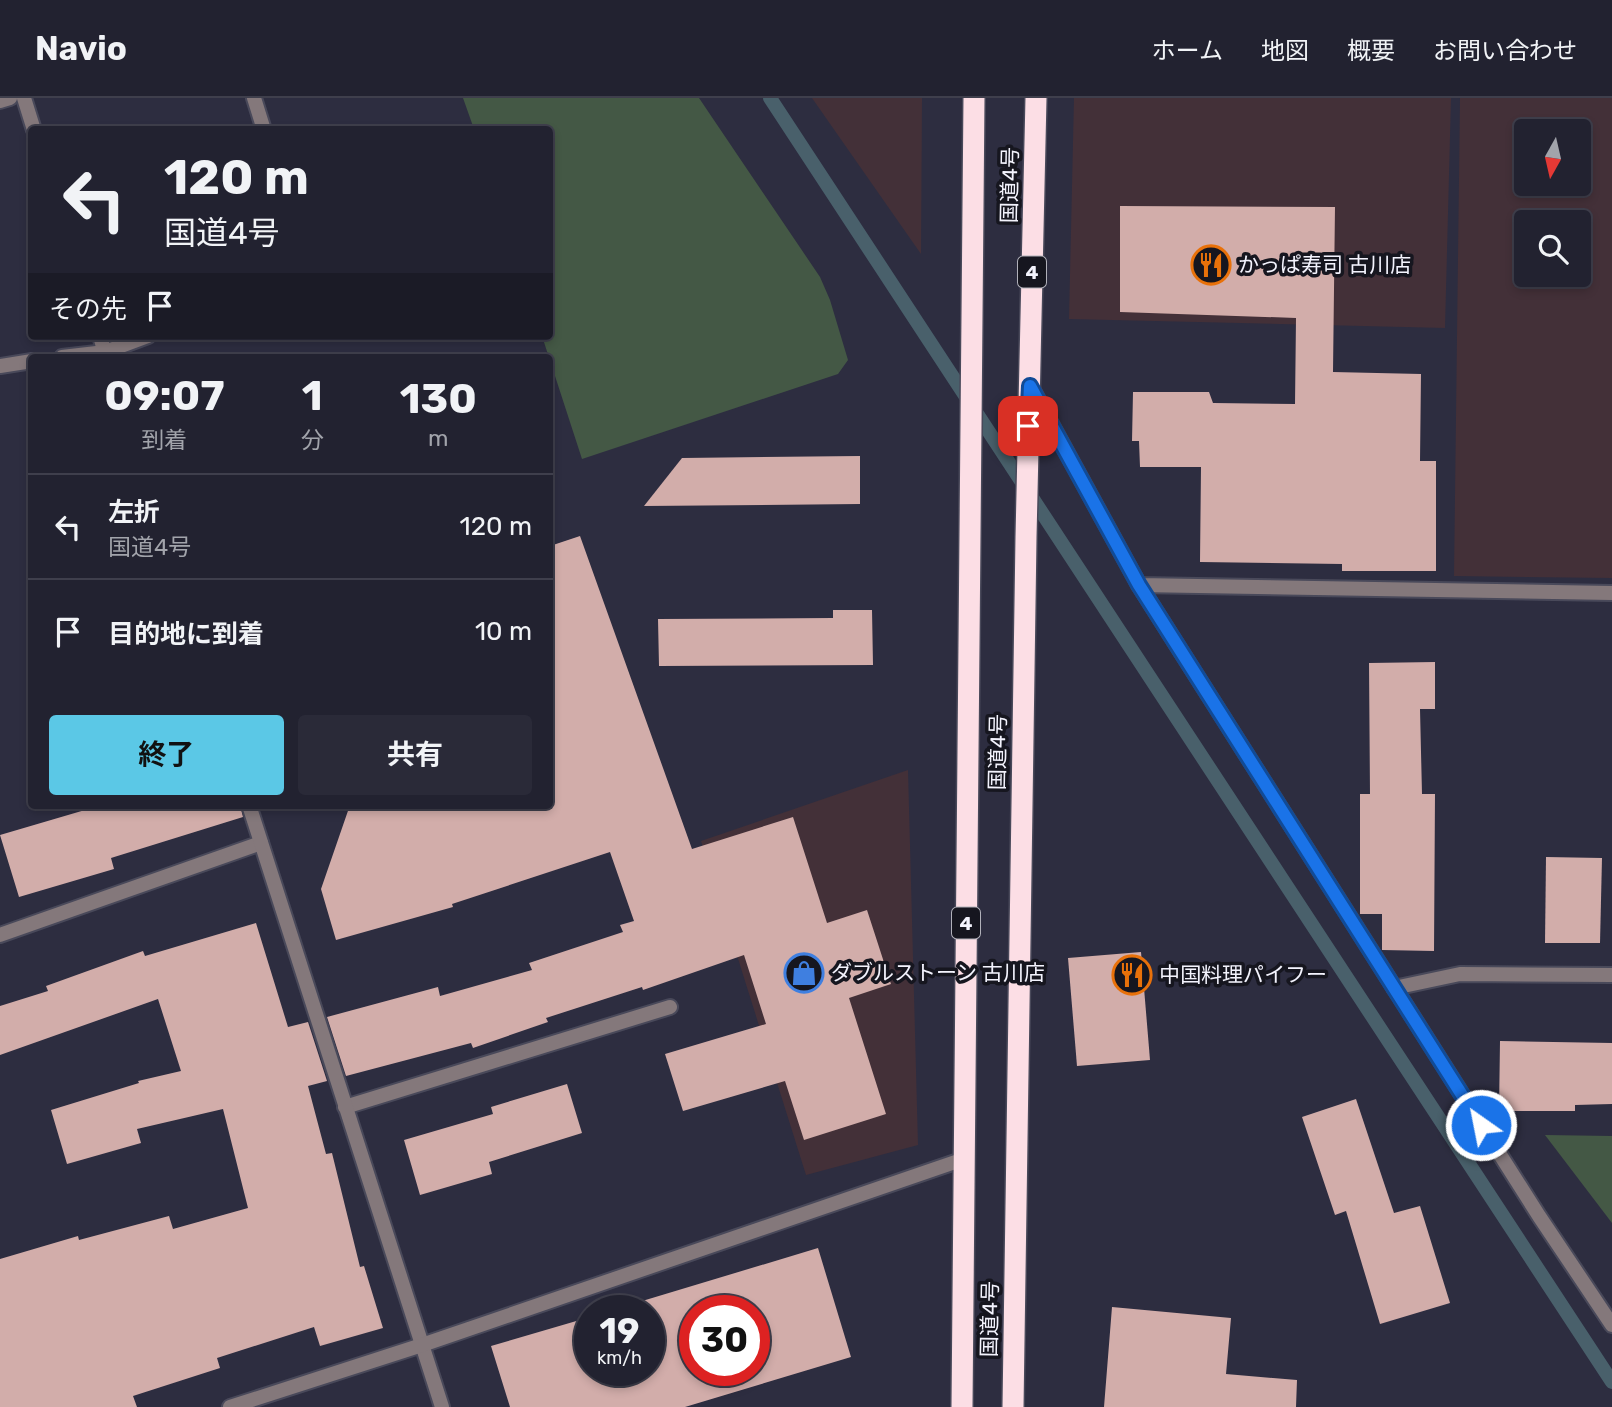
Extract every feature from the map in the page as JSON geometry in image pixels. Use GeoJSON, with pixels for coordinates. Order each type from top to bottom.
{"type":"FeatureCollection","features":[{"type":"Feature","properties":{"kind":"highway","name":"国道4号"},"geometry":{"type":"LineString","coordinates":[[962,1407],[974,98]]}},
{"type":"Feature","properties":{"kind":"highway","name":"国道4号"},"geometry":{"type":"LineString","coordinates":[[1013,1407],[1026,537],[1036,98]]}},
{"type":"Feature","properties":{"kind":"street"},"geometry":{"type":"LineString","coordinates":[[0,101],[10,98]]}},
{"type":"Feature","properties":{"kind":"street"},"geometry":{"type":"LineString","coordinates":[[24,98],[33,126]]}},
{"type":"Feature","properties":{"kind":"street"},"geometry":{"type":"LineString","coordinates":[[254,98],[263,126]]}},
{"type":"Feature","properties":{"kind":"street"},"geometry":{"type":"LineString","coordinates":[[106,354],[139,340]]}},
{"type":"Feature","properties":{"kind":"street"},"geometry":{"type":"LineString","coordinates":[[0,366],[28,362]]}},
{"type":"Feature","properties":{"kind":"street"},"geometry":{"type":"LineString","coordinates":[[1030,386],[1139,585],[1539,1216],[1612,1325]]}},
{"type":"Feature","properties":{"kind":"street"},"geometry":{"type":"LineString","coordinates":[[1139,585],[1612,593]]}},
{"type":"Feature","properties":{"kind":"street"},"geometry":{"type":"LineString","coordinates":[[250,809],[442,1407]]}},
{"type":"Feature","properties":{"kind":"street"},"geometry":{"type":"LineString","coordinates":[[0,935],[261,843]]}},
{"type":"Feature","properties":{"kind":"street"},"geometry":{"type":"LineString","coordinates":[[1394,988],[1460,974],[1612,975]]}},
{"type":"Feature","properties":{"kind":"street"},"geometry":{"type":"LineString","coordinates":[[345,1107],[670,1007]]}},
{"type":"Feature","properties":{"kind":"street"},"geometry":{"type":"LineString","coordinates":[[230,1407],[422,1345],[964,1159]]}},
{"type":"Feature","properties":{"kind":"shaded area"},"geometry":{"type":"Polygon","coordinates":[[[812,98],[922,98],[921,254],[812,98]]]}},
{"type":"Feature","properties":{"kind":"shaded area"},"geometry":{"type":"Polygon","coordinates":[[[1074,98],[1451,98],[1445,328],[1069,319],[1074,98]]]}},
{"type":"Feature","properties":{"kind":"shaded area"},"geometry":{"type":"Polygon","coordinates":[[[1460,98],[1612,98],[1612,578],[1454,576],[1460,98]]]}},
{"type":"Feature","properties":{"kind":"shaded area"},"geometry":{"type":"Polygon","coordinates":[[[908,770],[918,1145],[806,1175],[701,841],[908,770]]]}},
{"type":"Feature","properties":{"kind":"green space"},"geometry":{"type":"Polygon","coordinates":[[[463,98],[699,98],[820,277],[830,300],[848,360],[838,374],[582,459],[553,370],[553,354],[548,354],[543,340],[553,340],[553,126],[473,126],[463,98]]]}},
{"type":"Feature","properties":{"kind":"green space"},"geometry":{"type":"Polygon","coordinates":[[[1545,1135],[1612,1136],[1612,1223],[1545,1135]]]}},
{"type":"Feature","properties":{"kind":"building"},"geometry":{"type":"Polygon","coordinates":[[[1120,206],[1335,207],[1333,372],[1421,374],[1420,461],[1436,461],[1436,571],[1342,571],[1342,564],[1200,562],[1201,467],[1140,467],[1139,441],[1132,441],[1133,392],[1209,392],[1213,403],[1295,404],[1296,318],[1120,312],[1120,206]]]}},
{"type":"Feature","properties":{"kind":"building"},"geometry":{"type":"Polygon","coordinates":[[[860,456],[860,504],[644,506],[682,458],[860,456]]]}},
{"type":"Feature","properties":{"kind":"building"},"geometry":{"type":"Polygon","coordinates":[[[580,536],[692,849],[793,817],[827,923],[867,910],[891,984],[849,998],[886,1114],[804,1140],[785,1081],[683,1111],[665,1054],[766,1024],[744,955],[643,990],[642,987],[546,1018],[548,1022],[473,1048],[471,1043],[346,1076],[327,1017],[438,987],[440,996],[532,970],[529,963],[623,932],[620,925],[634,921],[610,852],[452,904],[453,907],[336,940],[321,889],[349,809],[553,809],[553,545],[580,536]]]}},
{"type":"Feature","properties":{"kind":"building"},"geometry":{"type":"Polygon","coordinates":[[[833,610],[872,610],[873,665],[659,666],[658,619],[833,618],[833,610]]]}},
{"type":"Feature","properties":{"kind":"building"},"geometry":{"type":"Polygon","coordinates":[[[1435,662],[1435,709],[1420,709],[1422,794],[1435,794],[1434,951],[1382,950],[1382,914],[1360,914],[1360,794],[1370,794],[1369,663],[1435,662]]]}},
{"type":"Feature","properties":{"kind":"building"},"geometry":{"type":"Polygon","coordinates":[[[88,809],[241,809],[243,817],[111,858],[114,869],[19,897],[0,835],[88,809]]]}},
{"type":"Feature","properties":{"kind":"building"},"geometry":{"type":"Polygon","coordinates":[[[1546,857],[1602,858],[1600,943],[1545,943],[1546,857]]]}},
{"type":"Feature","properties":{"kind":"building"},"geometry":{"type":"Polygon","coordinates":[[[256,923],[288,1027],[308,1022],[327,1081],[308,1086],[326,1154],[332,1153],[360,1267],[364,1266],[383,1328],[320,1346],[314,1327],[217,1358],[220,1368],[133,1396],[137,1407],[0,1407],[0,1259],[78,1236],[79,1240],[169,1216],[173,1229],[248,1208],[223,1109],[137,1129],[141,1143],[67,1164],[51,1110],[139,1083],[138,1081],[181,1071],[158,999],[0,1055],[0,1006],[48,991],[46,986],[143,951],[145,956],[256,923]]]}},
{"type":"Feature","properties":{"kind":"building"},"geometry":{"type":"Polygon","coordinates":[[[1141,952],[1150,1060],[1077,1066],[1068,958],[1141,952]]]}},
{"type":"Feature","properties":{"kind":"building"},"geometry":{"type":"Polygon","coordinates":[[[1500,1041],[1612,1043],[1612,1104],[1575,1105],[1575,1111],[1499,1111],[1500,1041]]]}},
{"type":"Feature","properties":{"kind":"building"},"geometry":{"type":"Polygon","coordinates":[[[567,1084],[582,1133],[489,1162],[492,1174],[420,1195],[404,1140],[493,1114],[491,1107],[567,1084]]]}},
{"type":"Feature","properties":{"kind":"building"},"geometry":{"type":"Polygon","coordinates":[[[1356,1099],[1394,1213],[1420,1206],[1450,1303],[1380,1324],[1346,1211],[1335,1215],[1302,1117],[1356,1099]]]}},
{"type":"Feature","properties":{"kind":"building"},"geometry":{"type":"Polygon","coordinates":[[[818,1248],[851,1357],[770,1381],[770,1295],[679,1295],[679,1386],[755,1386],[685,1407],[510,1407],[491,1346],[574,1322],[574,1386],[665,1386],[665,1295],[662,1295],[818,1248]]]}},
{"type":"Feature","properties":{"kind":"building"},"geometry":{"type":"Polygon","coordinates":[[[1112,1307],[1231,1318],[1226,1374],[1297,1380],[1296,1407],[1104,1407],[1112,1307]]]}},
{"type":"Feature","properties":{"kind":"waterway"},"geometry":{"type":"LineString","coordinates":[[770,98],[1612,1382]]}},
{"type":"Feature","properties":{"kind":"place","name":"かっぱ寿司 古川店"},"geometry":{"type":"Point","coordinates":[1211,265]}},
{"type":"Feature","properties":{"kind":"place","name":"ダブルストーン 古川店"},"geometry":{"type":"Point","coordinates":[804,973]}},
{"type":"Feature","properties":{"kind":"place","name":"中国料理パイフー"},"geometry":{"type":"Point","coordinates":[1132,975]}},
{"type":"Feature","properties":{"kind":"route"},"geometry":{"type":"LineString","coordinates":[[1028,426],[1030,386],[1139,585],[1481,1125]]}}]}
